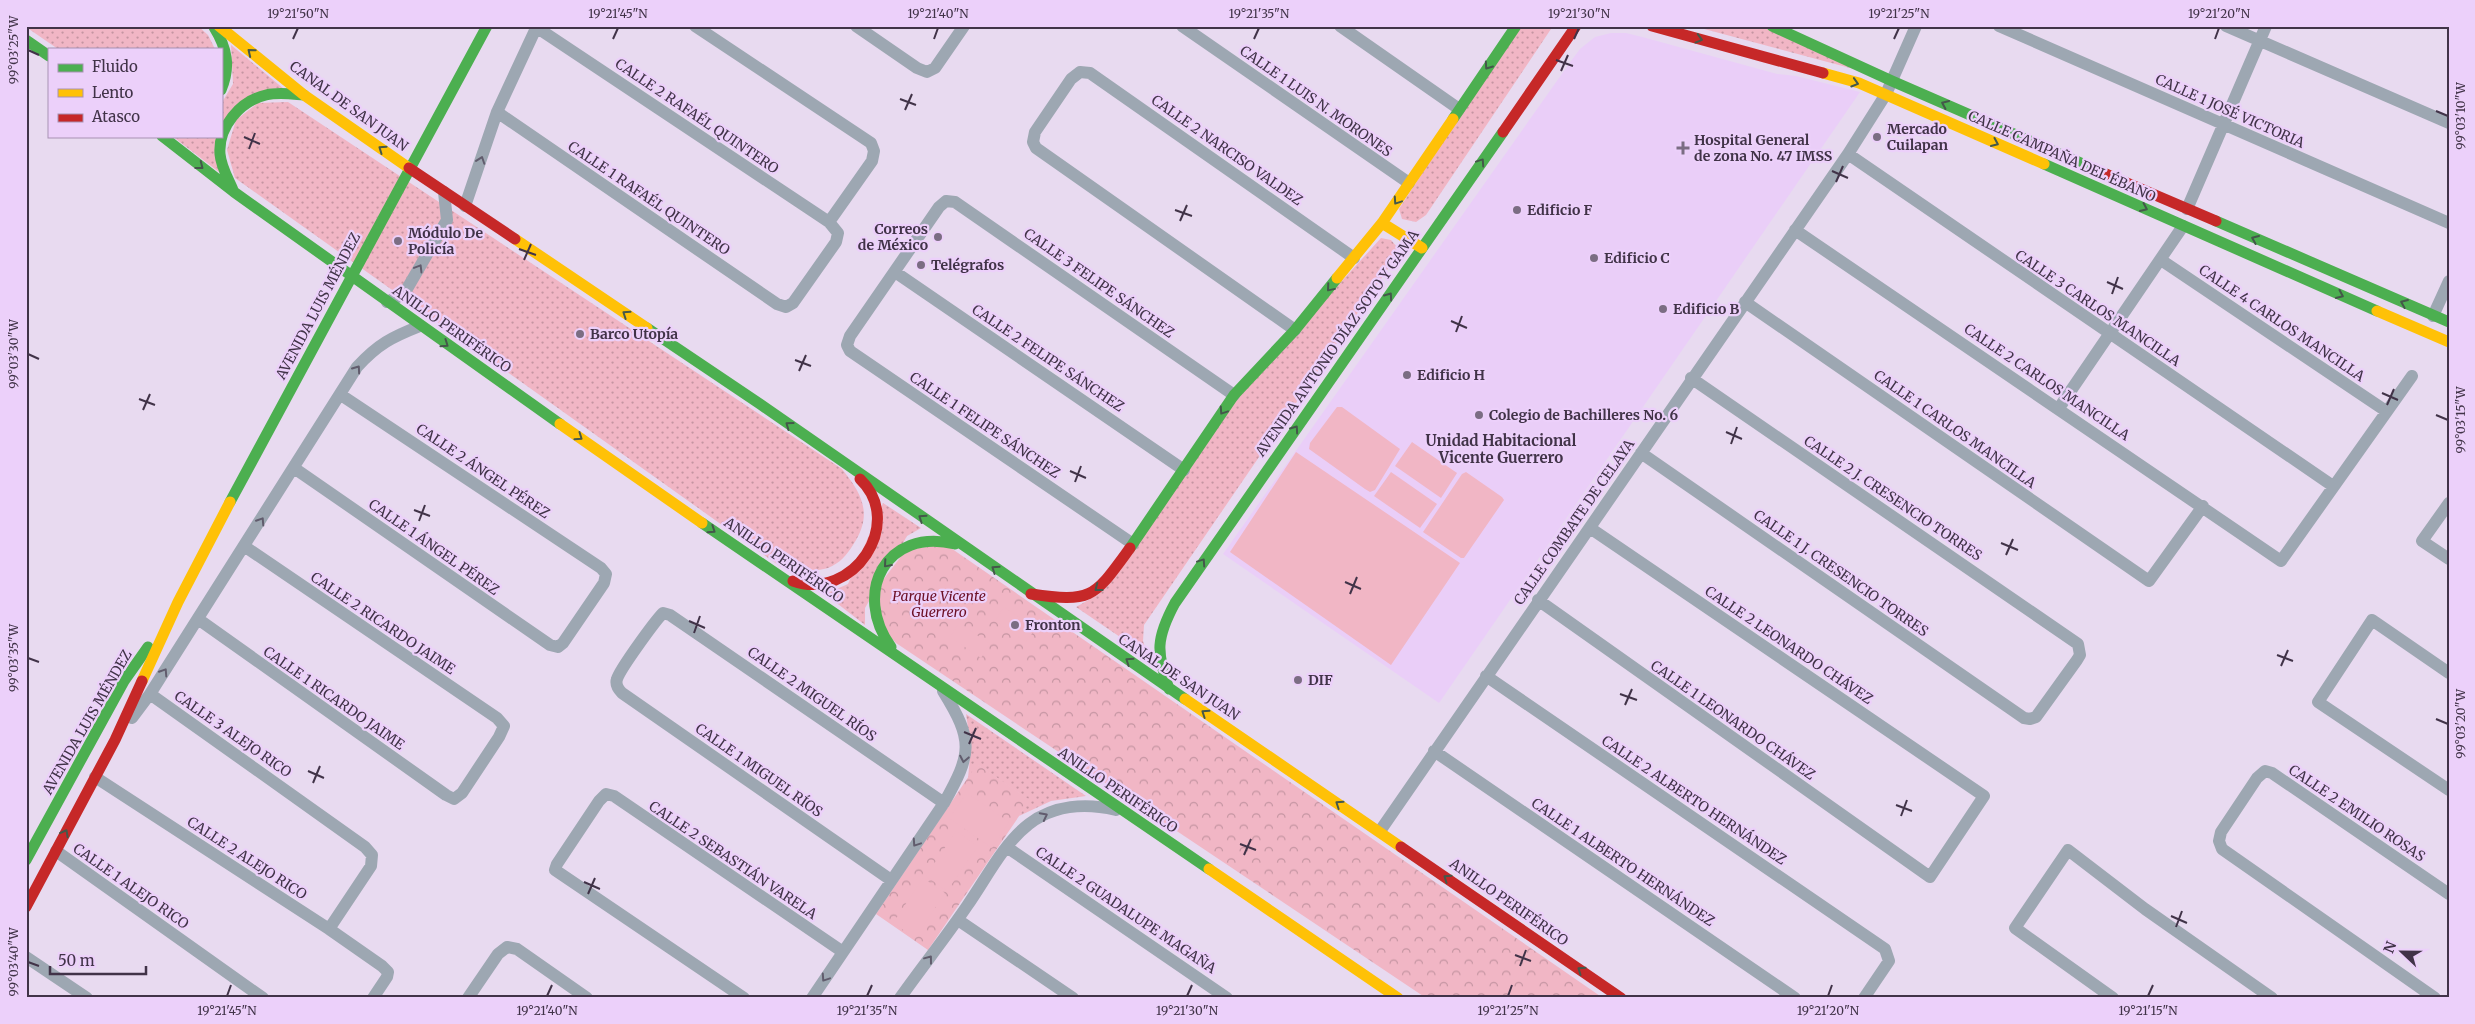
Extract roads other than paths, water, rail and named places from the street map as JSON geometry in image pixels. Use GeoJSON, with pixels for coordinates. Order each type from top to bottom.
{"type":"FeatureCollection","features":[{"type":"Feature","properties":{"kind":"main road"},"geometry":{"type":"LineString","coordinates":[[213,26],[222,38],[227,53],[228,69],[222,87]]}},
{"type":"Feature","properties":{"kind":"main road","name":"CANAL DE SAN JUAN"},"geometry":{"type":"LineString","coordinates":[[219,26],[304,95],[465,206]]}},
{"type":"Feature","properties":{"kind":"main road","name":"AVENIDA LUIS MÉNDEZ"},"geometry":{"type":"LineString","coordinates":[[26,907],[115,740],[178,602],[252,459],[487,26]]}},
{"type":"Feature","properties":{"kind":"main road"},"geometry":{"type":"LineString","coordinates":[[1031,594],[1065,599],[1087,596],[1105,582],[1234,395],[1295,330],[1382,223],[1516,26]]}},
{"type":"Feature","properties":{"kind":"main road","name":"AVENIDA ANTONIO DÍAZ SOTO Y GAMA"},"geometry":{"type":"LineString","coordinates":[[1169,688],[1157,655],[1161,628],[1175,602],[1576,26]]}},
{"type":"Feature","properties":{"kind":"main road","name":"CALLE CAMPAÑA DEL ÉBANO"},"geometry":{"type":"LineString","coordinates":[[1652,26],[1859,83],[2449,342]]}},
{"type":"Feature","properties":{"kind":"main road","name":"CALLE CAMPAÑA DEL ÉBANO"},"geometry":{"type":"LineString","coordinates":[[1772,26],[1892,81],[2449,322]]}},
{"type":"Feature","properties":{"kind":"main road"},"geometry":{"type":"LineString","coordinates":[[26,40],[48,55]]}},
{"type":"Feature","properties":{"kind":"main road"},"geometry":{"type":"LineString","coordinates":[[234,192],[222,164],[220,152],[226,126],[234,113],[246,103],[259,96],[272,94],[304,95]]}},
{"type":"Feature","properties":{"kind":"main road","name":"ANILLO PERIFÉRICO"},"geometry":{"type":"LineString","coordinates":[[165,138],[234,192],[420,326],[786,580],[1398,998]]}},
{"type":"Feature","properties":{"kind":"main road"},"geometry":{"type":"LineString","coordinates":[[465,206],[760,404],[962,546]]}},
{"type":"Feature","properties":{"kind":"main road"},"geometry":{"type":"LineString","coordinates":[[1382,223],[1422,248]]}},
{"type":"Feature","properties":{"kind":"main road"},"geometry":{"type":"LineString","coordinates":[[2311,282],[2317,266]]}},
{"type":"Feature","properties":{"kind":"main road"},"geometry":{"type":"LineString","coordinates":[[786,580],[812,586],[838,581],[851,574],[865,559],[874,543],[877,516],[870,491],[852,470]]}},
{"type":"Feature","properties":{"kind":"main road"},"geometry":{"type":"LineString","coordinates":[[902,658],[881,637],[872,611],[875,584],[881,570],[894,556],[910,545],[936,540],[962,546]]}},
{"type":"Feature","properties":{"kind":"main road","name":"CANAL DE SAN JUAN"},"geometry":{"type":"LineString","coordinates":[[962,546],[1380,831]]}},
{"type":"Feature","properties":{"kind":"main road","name":"AVENIDA LUIS MÉNDEZ"},"geometry":{"type":"LineString","coordinates":[[26,860],[124,682],[178,602]]}},
{"type":"Feature","properties":{"kind":"main road","name":"ANILLO PERIFÉRICO"},"geometry":{"type":"LineString","coordinates":[[1380,831],[1621,998]]}},
{"type":"Feature","properties":{"kind":"street"},"geometry":{"type":"LineString","coordinates":[[695,26],[871,143],[874,151],[872,161],[828,222]]}},
{"type":"Feature","properties":{"kind":"street"},"geometry":{"type":"LineString","coordinates":[[856,26],[917,68],[927,72],[935,68],[964,26]]}},
{"type":"Feature","properties":{"kind":"street","name":"CALLE 1 LUIS N. MORONES"},"geometry":{"type":"LineString","coordinates":[[1182,26],[1409,183]]}},
{"type":"Feature","properties":{"kind":"street"},"geometry":{"type":"LineString","coordinates":[[1340,26],[1459,109]]}},
{"type":"Feature","properties":{"kind":"street","name":"CALLE COMBATE DE CELAYA"},"geometry":{"type":"LineString","coordinates":[[1380,831],[1434,750],[1590,528],[1691,378],[1848,154],[1886,94],[1916,26]]}},
{"type":"Feature","properties":{"kind":"street","name":"CALLE 1 JOSÉ VICTORIA"},"geometry":{"type":"LineString","coordinates":[[1999,26],[2449,224]]}},
{"type":"Feature","properties":{"kind":"street"},"geometry":{"type":"LineString","coordinates":[[2226,26],[2449,123]]}},
{"type":"Feature","properties":{"kind":"street"},"geometry":{"type":"LineString","coordinates":[[2187,209],[2266,26]]}},
{"type":"Feature","properties":{"kind":"street"},"geometry":{"type":"LineString","coordinates":[[465,206],[497,112],[536,27]]}},
{"type":"Feature","properties":{"kind":"street","name":"CALLE 2 RAFAÉL QUINTERO"},"geometry":{"type":"LineString","coordinates":[[536,27],[828,222],[838,233]]}},
{"type":"Feature","properties":{"kind":"street","name":"CALLE 2 NARCISO VALDEZ"},"geometry":{"type":"LineString","coordinates":[[1295,330],[1036,148],[1033,142],[1035,132],[1071,79],[1080,72],[1090,73],[1354,258]]}},
{"type":"Feature","properties":{"kind":"street","name":"CALLE 1 RAFAÉL QUINTERO"},"geometry":{"type":"LineString","coordinates":[[497,112],[777,304],[786,307],[793,303],[836,242],[838,233]]}},
{"type":"Feature","properties":{"kind":"street","name":"CALLE 3 CARLOS MANCILLA"},"geometry":{"type":"LineString","coordinates":[[1848,154],[2333,486]]}},
{"type":"Feature","properties":{"kind":"street"},"geometry":{"type":"LineString","coordinates":[[387,302],[404,294],[446,220],[444,192]]}},
{"type":"Feature","properties":{"kind":"street","name":"CALLE 3 FELIPE SÁNCHEZ"},"geometry":{"type":"LineString","coordinates":[[895,272],[939,207],[946,201],[955,202],[1234,395]]}},
{"type":"Feature","properties":{"kind":"street"},"geometry":{"type":"LineString","coordinates":[[2059,408],[2183,226]]}},
{"type":"Feature","properties":{"kind":"street","name":"CALLE 2 CARLOS MANCILLA"},"geometry":{"type":"LineString","coordinates":[[1795,230],[2203,506],[2281,561],[2333,486]]}},
{"type":"Feature","properties":{"kind":"street","name":"CALLE 4 CARLOS MANCILLA"},"geometry":{"type":"LineString","coordinates":[[2161,260],[2386,411]]}},
{"type":"Feature","properties":{"kind":"street","name":"CALLE 1 FELIPE SÁNCHEZ"},"geometry":{"type":"LineString","coordinates":[[895,272],[850,336],[847,345],[850,351],[1133,544]]}},
{"type":"Feature","properties":{"kind":"street","name":"CALLE 2 FELIPE SÁNCHEZ"},"geometry":{"type":"LineString","coordinates":[[895,272],[1184,470]]}},
{"type":"Feature","properties":{"kind":"street"},"geometry":{"type":"LineString","coordinates":[[2433,316],[2449,281]]}},
{"type":"Feature","properties":{"kind":"street","name":"CALLE 1 CARLOS MANCILLA"},"geometry":{"type":"LineString","coordinates":[[1744,302],[2149,581],[2203,506]]}},
{"type":"Feature","properties":{"kind":"street","name":"AVENIDA LUIS MÉNDEZ"},"geometry":{"type":"LineString","coordinates":[[115,740],[150,694],[358,367],[373,349],[394,336],[420,326]]}},
{"type":"Feature","properties":{"kind":"street"},"geometry":{"type":"LineString","coordinates":[[2333,486],[2412,376]]}},
{"type":"Feature","properties":{"kind":"street","name":"CALLE 2 J. CRESENCIO TORRES"},"geometry":{"type":"LineString","coordinates":[[1691,378],[2078,644],[2080,655],[2036,718],[2024,718]]}},
{"type":"Feature","properties":{"kind":"street","name":"CALLE 2 ÁNGEL PÉREZ"},"geometry":{"type":"LineString","coordinates":[[341,395],[601,568],[606,574],[604,583],[558,648]]}},
{"type":"Feature","properties":{"kind":"street","name":"CALLE 1 J. CRESENCIO TORRES"},"geometry":{"type":"LineString","coordinates":[[1641,453],[2024,718]]}},
{"type":"Feature","properties":{"kind":"street","name":"CALLE 1 ÁNGEL PÉREZ"},"geometry":{"type":"LineString","coordinates":[[294,468],[550,645],[558,648]]}},
{"type":"Feature","properties":{"kind":"street"},"geometry":{"type":"LineString","coordinates":[[2449,503],[2422,541],[2449,559]]}},
{"type":"Feature","properties":{"kind":"street","name":"CALLE 2 LEONARDO CHÁVEZ"},"geometry":{"type":"LineString","coordinates":[[1590,528],[1972,787]]}},
{"type":"Feature","properties":{"kind":"street","name":"CALLE 2 RICARDO JAIME"},"geometry":{"type":"LineString","coordinates":[[244,546],[489,712],[504,726],[462,792],[454,799]]}},
{"type":"Feature","properties":{"kind":"street","name":"CALLE 1 LEONARDO CHÁVEZ"},"geometry":{"type":"LineString","coordinates":[[1538,600],[1930,877],[1984,796],[1972,787]]}},
{"type":"Feature","properties":{"kind":"street","name":"CALLE 1 MIGUEL RÍOS"},"geometry":{"type":"LineString","coordinates":[[663,613],[617,678],[617,687],[622,693],[891,880]]}},
{"type":"Feature","properties":{"kind":"street","name":"CALLE 2 MIGUEL RÍOS"},"geometry":{"type":"LineString","coordinates":[[663,613],[670,615],[944,803]]}},
{"type":"Feature","properties":{"kind":"street","name":"CALLE 1 RICARDO JAIME"},"geometry":{"type":"LineString","coordinates":[[198,619],[446,796],[454,799]]}},
{"type":"Feature","properties":{"kind":"street"},"geometry":{"type":"LineString","coordinates":[[2449,673],[2372,620],[2318,702],[2449,790]]}},
{"type":"Feature","properties":{"kind":"street","name":"CALLE 2 ALBERTO HERNÁNDEZ"},"geometry":{"type":"LineString","coordinates":[[1486,676],[1885,950],[1889,961],[1864,998]]}},
{"type":"Feature","properties":{"kind":"street"},"geometry":{"type":"LineString","coordinates":[[812,998],[944,803],[962,771],[966,750],[964,732],[958,714],[938,683]]}},
{"type":"Feature","properties":{"kind":"street","name":"CALLE 3 ALEJO RICO"},"geometry":{"type":"LineString","coordinates":[[150,694],[365,847],[372,855],[371,866],[329,929]]}},
{"type":"Feature","properties":{"kind":"street","name":"CALLE 1 ALBERTO HERNÁNDEZ"},"geometry":{"type":"LineString","coordinates":[[1434,750],[1795,998]]}},
{"type":"Feature","properties":{"kind":"street","name":"CALLE 2 EMILIO ROSAS"},"geometry":{"type":"LineString","coordinates":[[2435,998],[2222,849],[2219,841],[2221,832],[2258,778],[2265,771],[2272,773],[2449,894]]}},
{"type":"Feature","properties":{"kind":"street","name":"CALLE 2 ALEJO RICO"},"geometry":{"type":"LineString","coordinates":[[95,777],[329,929],[382,966],[388,972],[387,977],[373,998]]}},
{"type":"Feature","properties":{"kind":"street","name":"CALLE 2 SEBASTIÁN VARELA"},"geometry":{"type":"LineString","coordinates":[[744,998],[555,870],[557,864],[599,801],[606,794],[614,796],[843,952]]}},
{"type":"Feature","properties":{"kind":"street"},"geometry":{"type":"LineString","coordinates":[[902,997],[1008,848],[1029,824],[1049,813],[1063,809],[1093,805],[1123,811]]}},
{"type":"Feature","properties":{"kind":"street","name":"CALLE 2 GUADALUPE MAGAÑA"},"geometry":{"type":"LineString","coordinates":[[1008,848],[1227,998]]}},
{"type":"Feature","properties":{"kind":"street"},"geometry":{"type":"LineString","coordinates":[[2113,998],[2015,928],[2068,850],[2145,909],[2272,998]]}},
{"type":"Feature","properties":{"kind":"street","name":"CALLE 1 ALEJO RICO"},"geometry":{"type":"LineString","coordinates":[[56,851],[263,998]]}},
{"type":"Feature","properties":{"kind":"street"},"geometry":{"type":"LineString","coordinates":[[958,920],[1072,998]]}},
{"type":"Feature","properties":{"kind":"street"},"geometry":{"type":"LineString","coordinates":[[468,998],[498,954],[507,946],[517,949],[587,998]]}},
{"type":"Feature","properties":{"kind":"street"},"geometry":{"type":"LineString","coordinates":[[26,957],[87,998]]}},
{"type":"Feature","properties":{"kind":"place","name":"Mercado Cuilapan"},"geometry":{"type":"Point","coordinates":[1877,137]}},
{"type":"Feature","properties":{"kind":"place","name":"Hospital General de zona No. 47 IMSS"},"geometry":{"type":"Point","coordinates":[1683,148]}},
{"type":"Feature","properties":{"kind":"place","name":"Edificio F"},"geometry":{"type":"Point","coordinates":[1517,210]}},
{"type":"Feature","properties":{"kind":"place","name":"Correos de México"},"geometry":{"type":"Point","coordinates":[938,237]}},
{"type":"Feature","properties":{"kind":"place","name":"Módulo De Policía"},"geometry":{"type":"Point","coordinates":[398,241]}},
{"type":"Feature","properties":{"kind":"place","name":"Edificio C"},"geometry":{"type":"Point","coordinates":[1594,258]}},
{"type":"Feature","properties":{"kind":"place","name":"Telégrafos"},"geometry":{"type":"Point","coordinates":[921,265]}},
{"type":"Feature","properties":{"kind":"place","name":"Edificio B"},"geometry":{"type":"Point","coordinates":[1663,309]}},
{"type":"Feature","properties":{"kind":"place","name":"Barco Utopía"},"geometry":{"type":"Point","coordinates":[580,334]}},
{"type":"Feature","properties":{"kind":"place","name":"Edificio H"},"geometry":{"type":"Point","coordinates":[1407,375]}},
{"type":"Feature","properties":{"kind":"place","name":"Colegio de Bachilleres No. 6"},"geometry":{"type":"Point","coordinates":[1479,415]}},
{"type":"Feature","properties":{"kind":"place","name":"Fronton"},"geometry":{"type":"Point","coordinates":[1015,625]}},
{"type":"Feature","properties":{"kind":"place","name":"DIF"},"geometry":{"type":"Point","coordinates":[1298,680]}},
{"type":"Feature","properties":{"kind":"district","name":"Unidad Habitacional Vicente Guerrero"},"geometry":{"type":"Point","coordinates":[1501,448]}},
{"type":"Feature","properties":{"kind":"park label","name":"Parque Vicente Guerrero"},"geometry":{"type":"Point","coordinates":[939,604]}}]}
